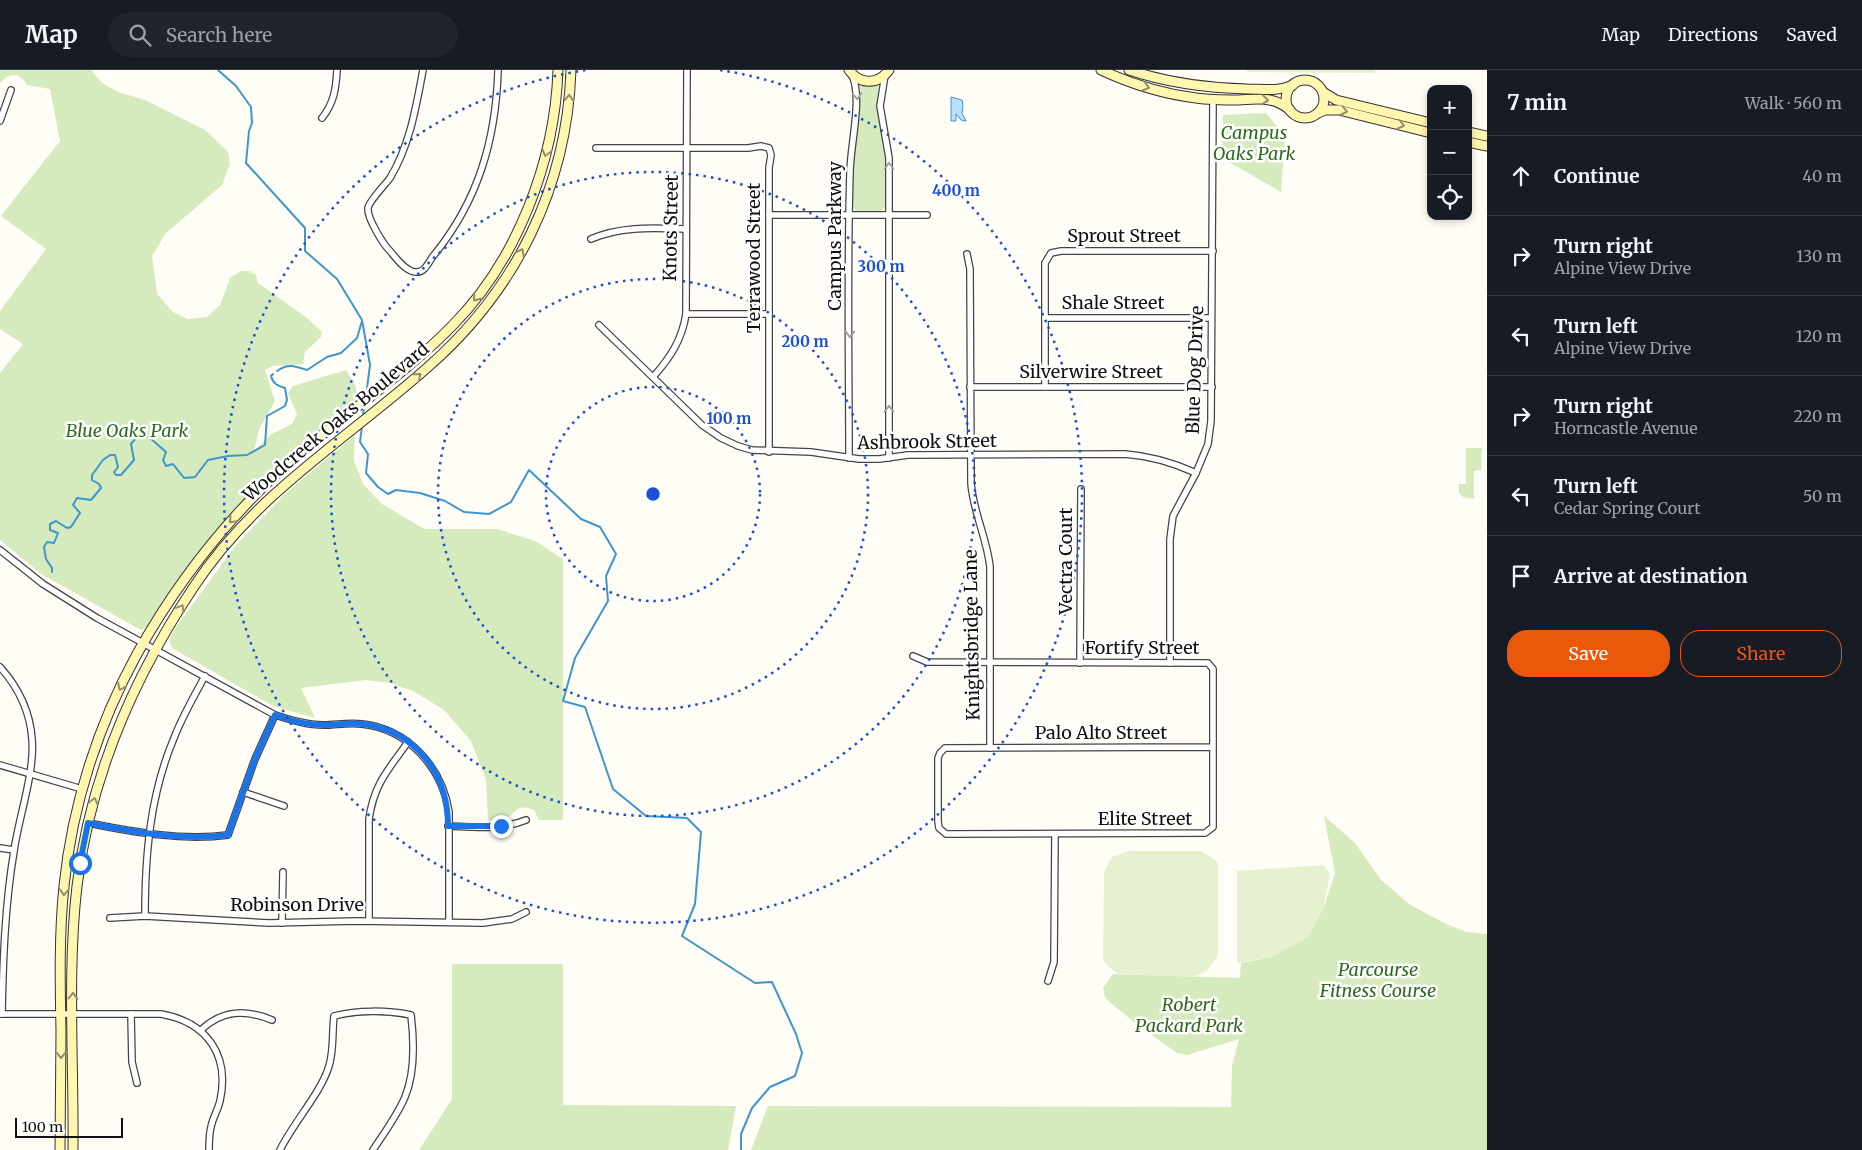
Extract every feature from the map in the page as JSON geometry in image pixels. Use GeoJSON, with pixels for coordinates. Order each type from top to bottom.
{"type":"FeatureCollection","features":[{"type":"Feature","properties":{"kind":"main road","name":"Woodcreek Oaks Boulevard"},"geometry":{"type":"LineString","coordinates":[[60,1150],[60,1014],[64,887],[82,789],[103,728],[126,676],[168,603],[203,553],[228,524],[284,468],[452,326],[480,292],[508,248],[528,207],[544,163],[555,106],[558,70]]}},
{"type":"Feature","properties":{"kind":"main road","name":"Woodcreek Oaks Boulevard"},"geometry":{"type":"LineString","coordinates":[[73,1150],[72,1014],[77,888],[88,823],[103,766],[118,728],[156,650],[195,585],[228,541],[273,494],[428,367],[461,335],[491,301],[521,253],[541,211],[559,160],[569,110],[571,70]]}},
{"type":"Feature","properties":{"kind":"main road"},"geometry":{"type":"LineString","coordinates":[[1101,70],[1148,88],[1174,94],[1213,99],[1267,99],[1282,103],[1296,116],[1305,118],[1325,110],[1339,110],[1427,132]]}},
{"type":"Feature","properties":{"kind":"main road"},"geometry":{"type":"LineString","coordinates":[[1129,70],[1175,83],[1214,89],[1276,90],[1293,85],[1301,80],[1310,80],[1318,85],[1323,92],[1336,100],[1427,122]]}},
{"type":"Feature","properties":{"kind":"main road"},"geometry":{"type":"LineString","coordinates":[[849,71],[857,79],[869,82],[880,79],[887,73]]}},
{"type":"Feature","properties":{"kind":"main road"},"geometry":{"type":"LineString","coordinates":[[1290,110],[1286,97],[1293,85]]}},
{"type":"Feature","properties":{"kind":"main road"},"geometry":{"type":"LineString","coordinates":[[1318,113],[1324,101],[1323,92]]}},
{"type":"Feature","properties":{"kind":"main road"},"geometry":{"type":"LineString","coordinates":[[1472,133],[1487,136]]}},
{"type":"Feature","properties":{"kind":"main road"},"geometry":{"type":"LineString","coordinates":[[1472,143],[1487,146]]}},
{"type":"Feature","properties":{"kind":"street"},"geometry":{"type":"LineString","coordinates":[[322,118],[333,100],[337,70]]}},
{"type":"Feature","properties":{"kind":"street"},"geometry":{"type":"LineString","coordinates":[[423,70],[414,116],[402,156],[380,193],[371,200],[368,207],[369,214],[388,249],[410,271],[418,273],[424,270],[448,237],[461,218],[475,190],[494,124],[498,70]]}},
{"type":"Feature","properties":{"kind":"street","name":"Knots Street"},"geometry":{"type":"LineString","coordinates":[[653,377],[675,350],[682,335],[686,314],[687,70]]}},
{"type":"Feature","properties":{"kind":"street","name":"Campus Parkway"},"geometry":{"type":"LineString","coordinates":[[849,71],[856,86],[857,105],[850,156],[849,458]]}},
{"type":"Feature","properties":{"kind":"street"},"geometry":{"type":"LineString","coordinates":[[887,73],[880,106],[889,158],[889,458]]}},
{"type":"Feature","properties":{"kind":"street"},"geometry":{"type":"LineString","coordinates":[[0,121],[11,90]]}},
{"type":"Feature","properties":{"kind":"street","name":"Blue Dog Drive"},"geometry":{"type":"LineString","coordinates":[[1170,663],[1170,539],[1173,516],[1208,444],[1212,421],[1213,99]]}},
{"type":"Feature","properties":{"kind":"street","name":"Terrawood Street"},"geometry":{"type":"LineString","coordinates":[[687,147],[748,148],[761,146],[769,148],[771,155],[769,168],[769,452]]}},
{"type":"Feature","properties":{"kind":"street"},"geometry":{"type":"LineString","coordinates":[[596,148],[687,147]]}},
{"type":"Feature","properties":{"kind":"street"},"geometry":{"type":"LineString","coordinates":[[769,215],[927,215]]}},
{"type":"Feature","properties":{"kind":"street"},"geometry":{"type":"LineString","coordinates":[[591,239],[605,233],[627,229],[685,229]]}},
{"type":"Feature","properties":{"kind":"street","name":"Sprout Street"},"geometry":{"type":"LineString","coordinates":[[1045,387],[1045,263],[1048,256],[1054,252],[1213,251]]}},
{"type":"Feature","properties":{"kind":"street","name":"Knightsbridge Lane"},"geometry":{"type":"LineString","coordinates":[[967,254],[970,269],[970,456],[972,499],[989,556],[990,748]]}},
{"type":"Feature","properties":{"kind":"street"},"geometry":{"type":"LineString","coordinates":[[686,314],[769,314]]}},
{"type":"Feature","properties":{"kind":"street","name":"Shale Street"},"geometry":{"type":"LineString","coordinates":[[1045,318],[1211,318]]}},
{"type":"Feature","properties":{"kind":"street","name":"Ashbrook Street"},"geometry":{"type":"LineString","coordinates":[[599,325],[711,432],[738,446],[752,450],[811,452],[849,458],[1125,454],[1148,456],[1171,462],[1196,472]]}},
{"type":"Feature","properties":{"kind":"street","name":"Silverwire Street"},"geometry":{"type":"LineString","coordinates":[[970,387],[1212,387]]}},
{"type":"Feature","properties":{"kind":"street","name":"Vectra Court"},"geometry":{"type":"LineString","coordinates":[[1080,663],[1081,489]]}},
{"type":"Feature","properties":{"kind":"street"},"geometry":{"type":"LineString","coordinates":[[0,550],[43,584],[97,618],[275,715],[305,724],[361,723],[378,726],[400,736],[408,742],[426,758],[438,776],[447,800],[449,921]]}},
{"type":"Feature","properties":{"kind":"street","name":"Fortify Street"},"geometry":{"type":"LineString","coordinates":[[913,656],[927,662],[1208,663],[1213,669],[1212,747]]}},
{"type":"Feature","properties":{"kind":"street"},"geometry":{"type":"LineString","coordinates":[[0,667],[20,695],[29,719],[33,751],[14,850],[5,927],[1,1014],[161,1014],[175,1016],[201,1030],[216,1049],[221,1063],[222,1083],[220,1102],[211,1124],[209,1150]]}},
{"type":"Feature","properties":{"kind":"street"},"geometry":{"type":"LineString","coordinates":[[145,916],[148,832],[155,797],[168,754],[186,712],[205,676]]}},
{"type":"Feature","properties":{"kind":"street"},"geometry":{"type":"LineString","coordinates":[[88,823],[188,836],[228,835],[255,759],[275,715]]}},
{"type":"Feature","properties":{"kind":"street"},"geometry":{"type":"LineString","coordinates":[[369,921],[369,819],[371,804],[375,789],[408,742]]}},
{"type":"Feature","properties":{"kind":"street","name":"Palo Alto Street"},"geometry":{"type":"LineString","coordinates":[[1055,834],[953,835],[942,831],[938,824],[938,758],[940,753],[948,748],[1212,747]]}},
{"type":"Feature","properties":{"kind":"street","name":"Elite Street"},"geometry":{"type":"LineString","coordinates":[[1055,834],[1205,833],[1213,827],[1212,747]]}},
{"type":"Feature","properties":{"kind":"street"},"geometry":{"type":"LineString","coordinates":[[0,765],[82,789]]}},
{"type":"Feature","properties":{"kind":"street"},"geometry":{"type":"LineString","coordinates":[[243,792],[284,806]]}},
{"type":"Feature","properties":{"kind":"street"},"geometry":{"type":"LineString","coordinates":[[448,826],[501,826],[514,825],[526,820]]}},
{"type":"Feature","properties":{"kind":"street"},"geometry":{"type":"LineString","coordinates":[[1048,981],[1054,962],[1055,834]]}},
{"type":"Feature","properties":{"kind":"street"},"geometry":{"type":"LineString","coordinates":[[0,848],[14,850]]}},
{"type":"Feature","properties":{"kind":"street"},"geometry":{"type":"LineString","coordinates":[[282,923],[283,872]]}},
{"type":"Feature","properties":{"kind":"street","name":"Robinson Drive"},"geometry":{"type":"LineString","coordinates":[[110,918],[145,916],[282,923],[369,921],[500,922],[512,919],[526,912]]}},
{"type":"Feature","properties":{"kind":"street"},"geometry":{"type":"LineString","coordinates":[[201,1030],[216,1018],[230,1013],[258,1014],[272,1020]]}},
{"type":"Feature","properties":{"kind":"street"},"geometry":{"type":"LineString","coordinates":[[280,1150],[329,1069],[334,1016],[354,1013],[398,1013],[411,1015],[411,1064],[406,1095],[373,1150]]}},
{"type":"Feature","properties":{"kind":"street"},"geometry":{"type":"LineString","coordinates":[[131,1014],[132,1062],[137,1083]]}},
{"type":"Feature","properties":{"kind":"green space","name":"Blue Oaks Park"},"geometry":{"type":"Polygon","coordinates":[[[0,70],[91,70],[102,83],[118,92],[145,100],[205,130],[228,152],[230,164],[222,185],[166,233],[152,256],[157,294],[173,312],[188,319],[207,317],[220,305],[230,278],[241,271],[249,271],[256,275],[258,283],[307,318],[322,332],[321,337],[305,352],[303,364],[273,366],[265,370],[275,401],[259,429],[254,451],[270,435],[292,424],[297,414],[288,393],[293,386],[346,370],[356,387],[356,402],[270,474],[212,534],[147,627],[141,630],[41,574],[0,540],[0,373],[23,344],[0,329],[0,311],[46,249],[1,216],[60,141],[50,89],[27,85],[21,78],[14,75],[7,77],[0,83],[0,70]]]}},
{"type":"Feature","properties":{"kind":"green space"},"geometry":{"type":"Polygon","coordinates":[[[1247,70],[1375,70],[1375,73],[1247,72],[1247,70]]]}},
{"type":"Feature","properties":{"kind":"green space"},"geometry":{"type":"Polygon","coordinates":[[[879,83],[877,105],[885,150],[886,206],[881,211],[857,211],[853,207],[853,161],[859,114],[860,85],[871,86],[879,83]]]}},
{"type":"Feature","properties":{"kind":"green space","name":"Campus Oaks Park"},"geometry":{"type":"Polygon","coordinates":[[[1266,113],[1285,136],[1281,192],[1222,158],[1223,115],[1266,113]]]}},
{"type":"Feature","properties":{"kind":"green space"},"geometry":{"type":"Polygon","coordinates":[[[355,435],[354,461],[363,484],[382,504],[424,529],[497,529],[535,541],[563,559],[563,820],[539,820],[534,810],[523,807],[503,820],[488,820],[486,780],[471,741],[444,710],[413,691],[390,683],[366,680],[301,688],[315,718],[273,706],[172,648],[169,640],[176,627],[236,545],[286,493],[355,435]]]}},
{"type":"Feature","properties":{"kind":"green space"},"geometry":{"type":"Polygon","coordinates":[[[1466,448],[1482,448],[1481,470],[1474,471],[1474,499],[1463,497],[1459,493],[1459,484],[1466,484],[1466,448]]]}},
{"type":"Feature","properties":{"kind":"green space"},"geometry":{"type":"Polygon","coordinates":[[[1324,816],[1355,843],[1381,880],[1409,904],[1446,924],[1467,932],[1487,934],[1487,1150],[751,1150],[768,1106],[1231,1107],[1232,1066],[1239,1039],[1187,1055],[1177,1053],[1136,1024],[1105,998],[1103,988],[1113,974],[1240,978],[1241,963],[1272,957],[1323,910],[1335,873],[1324,816]]]}},
{"type":"Feature","properties":{"kind":"green space"},"geometry":{"type":"Polygon","coordinates":[[[1128,851],[1201,851],[1218,862],[1218,955],[1207,971],[1193,977],[1119,974],[1103,960],[1104,872],[1112,857],[1128,851]]]}},
{"type":"Feature","properties":{"kind":"green space"},"geometry":{"type":"Polygon","coordinates":[[[1323,865],[1330,874],[1323,910],[1308,937],[1272,957],[1237,963],[1237,871],[1323,865]]]}},
{"type":"Feature","properties":{"kind":"green space"},"geometry":{"type":"Polygon","coordinates":[[[452,964],[563,964],[563,1105],[736,1106],[728,1150],[419,1150],[452,1099],[452,964]]]}},
{"type":"Feature","properties":{"kind":"water"},"geometry":{"type":"Polygon","coordinates":[[[951,97],[962,100],[962,113],[966,121],[961,120],[956,114],[956,121],[951,121],[951,97]]]}},
{"type":"Feature","properties":{"kind":"waterway"},"geometry":{"type":"LineString","coordinates":[[218,70],[236,86],[251,107],[252,123],[249,131],[246,163],[305,228],[305,251],[337,279],[362,320],[370,365],[366,396]]}},
{"type":"Feature","properties":{"kind":"waterway"},"geometry":{"type":"LineString","coordinates":[[277,371],[288,366],[307,370],[327,357],[341,353],[357,338],[362,321]]}},
{"type":"Feature","properties":{"kind":"waterway"},"geometry":{"type":"LineString","coordinates":[[52,572],[52,568],[46,559],[44,547],[47,542],[54,543],[58,533],[50,530],[50,524],[56,521],[67,528],[71,527],[80,513],[73,505],[77,498],[91,500],[101,488],[99,484],[92,480],[92,475],[103,460],[110,455],[115,455],[118,467],[114,472],[116,475],[121,475],[134,460],[131,444],[142,431],[166,452],[163,460],[166,466],[173,464],[184,478],[195,477],[208,460],[247,455],[265,445],[267,416],[285,406],[287,400],[285,388],[274,383],[271,376],[273,374]]}},
{"type":"Feature","properties":{"kind":"waterway"},"geometry":{"type":"LineString","coordinates":[[363,416],[364,406]]}},
{"type":"Feature","properties":{"kind":"waterway"},"geometry":{"type":"LineString","coordinates":[[362,426],[360,442],[368,454],[366,473],[378,487],[388,494],[396,490],[420,493],[445,501],[464,512],[489,514],[511,502],[529,470],[581,519],[600,527],[616,554],[606,576],[608,601],[575,658],[563,701],[585,707],[613,789],[646,816],[687,818],[701,832],[695,904],[682,936],[755,983],[772,982],[796,1034],[802,1053],[795,1076],[770,1087],[752,1108],[741,1134],[741,1150]]}},
{"type":"Feature","properties":{"kind":"route"},"geometry":{"type":"LineString","coordinates":[[80,863],[88,823],[173,836],[228,835],[246,780],[275,715],[305,724],[361,723],[378,726],[400,736],[426,758],[438,776],[447,800],[448,826],[501,826]]}},
{"type":"Feature","properties":{"kind":"park label","name":"Parcourse Fitness Course"},"geometry":{"type":"Point","coordinates":[1378,980]}},
{"type":"Feature","properties":{"kind":"park label","name":"Robert Packard Park"},"geometry":{"type":"Point","coordinates":[1189,1015]}}]}
